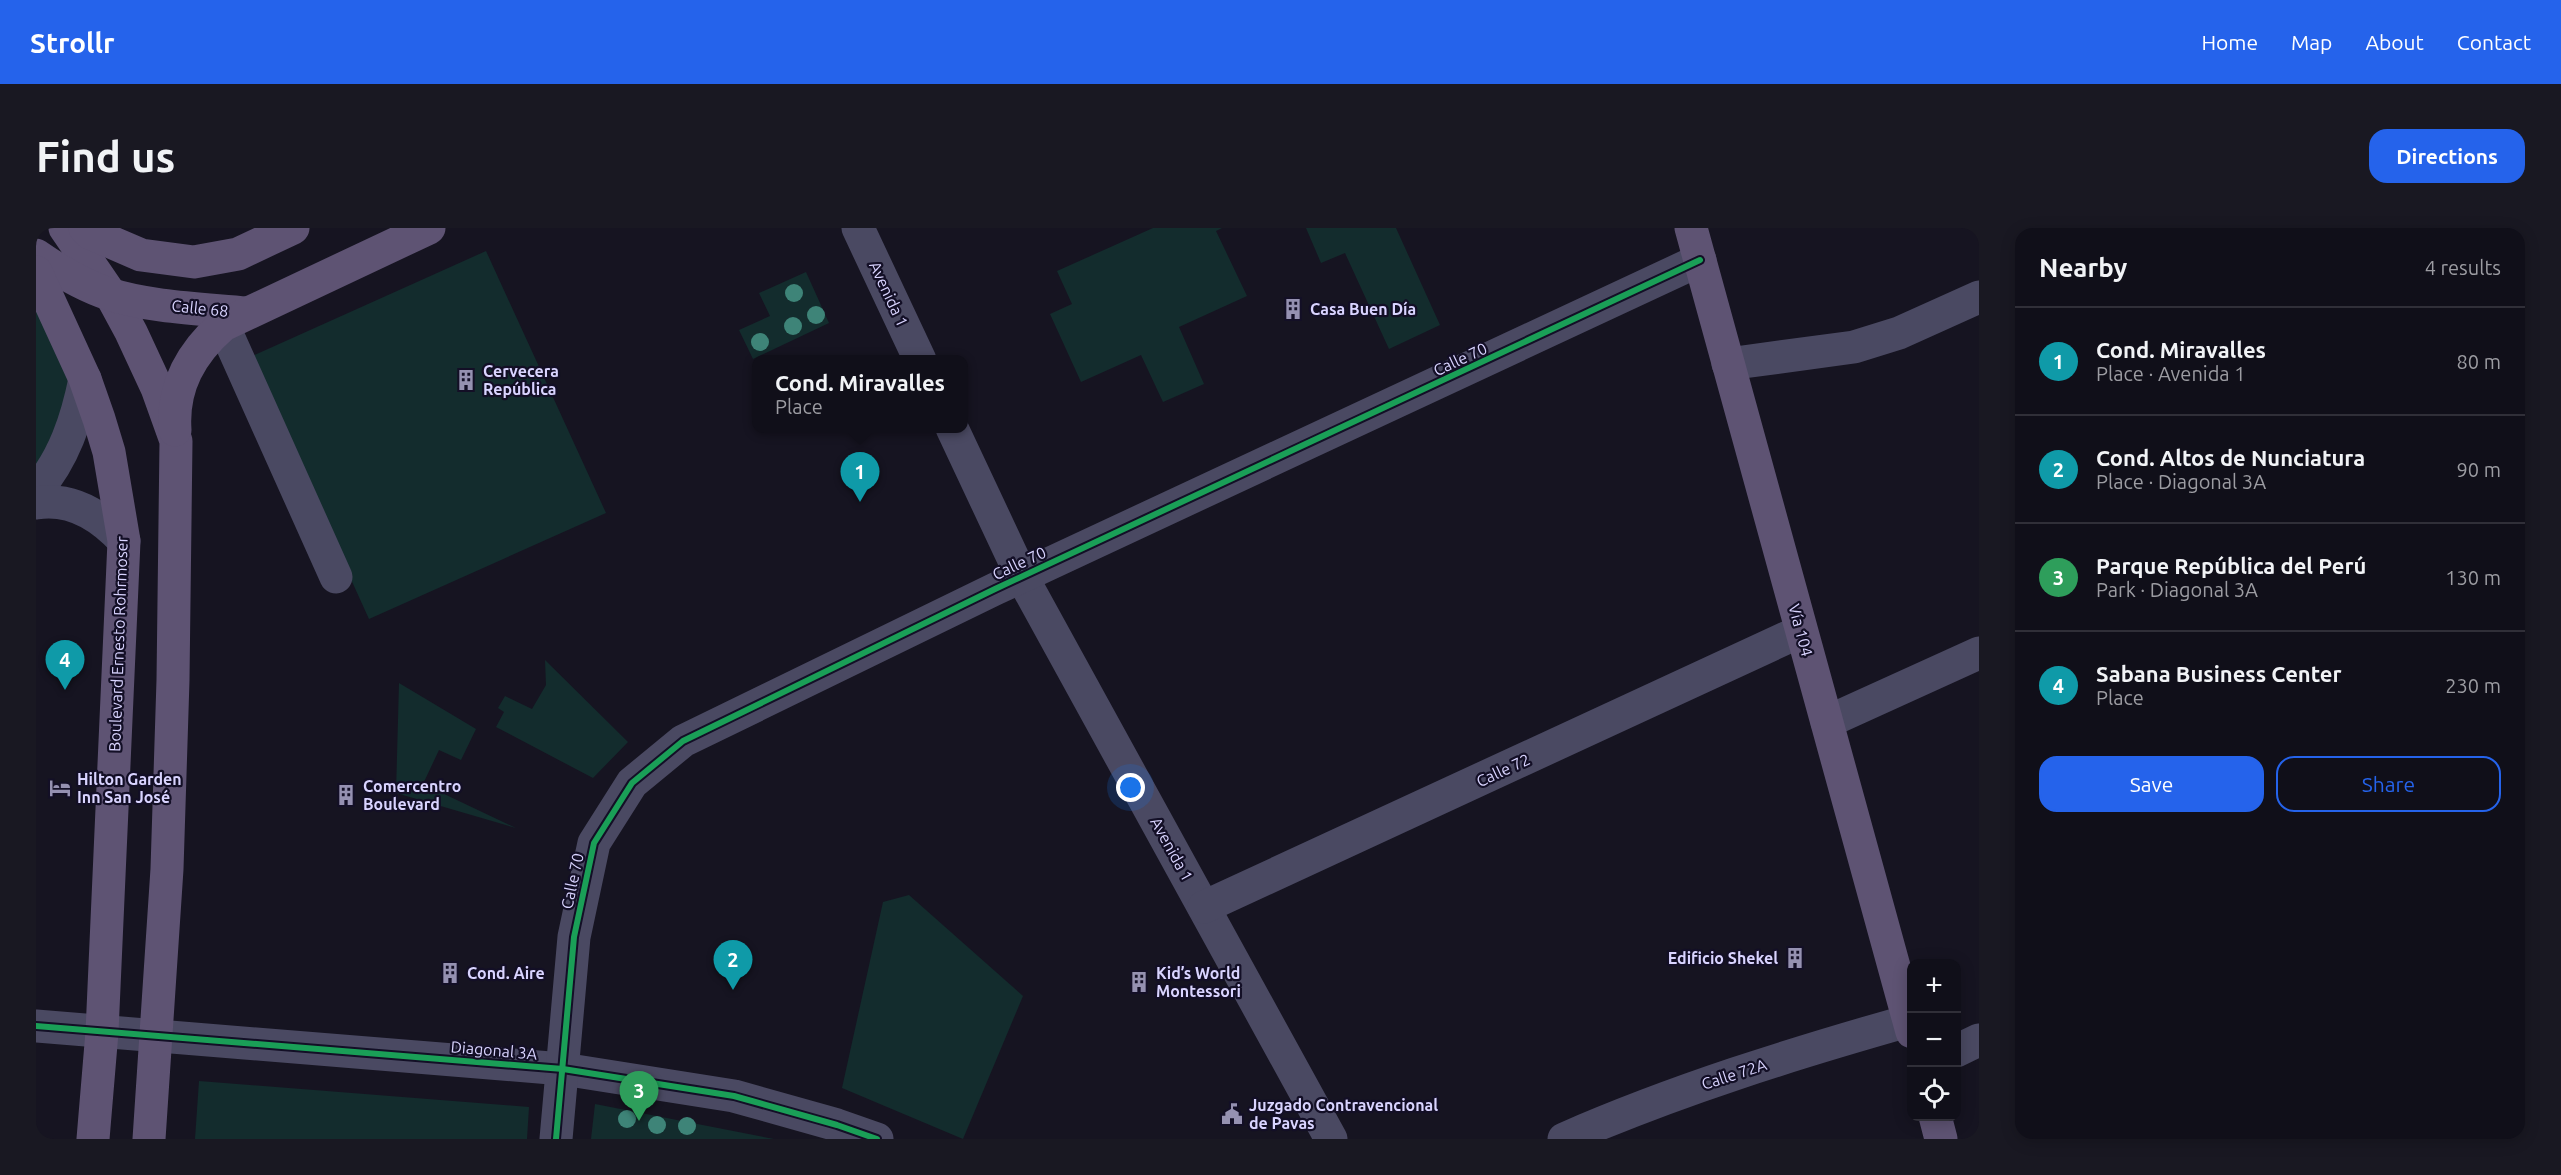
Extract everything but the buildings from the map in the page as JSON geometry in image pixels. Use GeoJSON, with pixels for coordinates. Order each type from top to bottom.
{"type":"FeatureCollection","features":[{"type":"Feature","properties":{"kind":"main road"},"geometry":{"type":"LineString","coordinates":[[65,228],[111,295],[131,332],[157,388],[176,441]]}},
{"type":"Feature","properties":{"kind":"main road"},"geometry":{"type":"LineString","coordinates":[[85,228],[90,233],[141,255],[194,262],[238,254],[293,228]]}},
{"type":"Feature","properties":{"kind":"main road","name":"Calle 68"},"geometry":{"type":"LineString","coordinates":[[36,255],[69,277],[111,295],[235,319],[429,228]]}},
{"type":"Feature","properties":{"kind":"main road","name":"Vía 104"},"geometry":{"type":"LineString","coordinates":[[1691,228],[1907,1015]]}},
{"type":"Feature","properties":{"kind":"main road","name":"Boulevard Ernesto Rohrmoser"},"geometry":{"type":"LineString","coordinates":[[36,272],[85,379],[109,452],[124,541],[102,1032],[93,1139]]}},
{"type":"Feature","properties":{"kind":"main road"},"geometry":{"type":"LineString","coordinates":[[149,1139],[157,1036],[173,681],[176,441],[174,414],[179,388],[188,364],[204,342],[235,319]]}},
{"type":"Feature","properties":{"kind":"main road"},"geometry":{"type":"LineString","coordinates":[[1936,1121],[1941,1139]]}},
{"type":"Feature","properties":{"kind":"street","name":"Avenida 1"},"geometry":{"type":"LineString","coordinates":[[858,228],[918,355]]}},
{"type":"Feature","properties":{"kind":"street","name":"Calle 70"},"geometry":{"type":"LineString","coordinates":[[556,1139],[573,937],[594,843],[632,783],[683,741],[1022,577],[1651,285],[1700,260]]}},
{"type":"Feature","properties":{"kind":"street"},"geometry":{"type":"LineString","coordinates":[[1728,364],[1854,347],[1899,333],[1979,297]]}},
{"type":"Feature","properties":{"kind":"street"},"geometry":{"type":"LineString","coordinates":[[235,319],[336,577]]}},
{"type":"Feature","properties":{"kind":"street"},"geometry":{"type":"LineString","coordinates":[[36,491],[58,460],[70,434],[80,407],[85,379]]}},
{"type":"Feature","properties":{"kind":"street","name":"Avenida 1"},"geometry":{"type":"LineString","coordinates":[[954,433],[1022,577],[1331,1139]]}},
{"type":"Feature","properties":{"kind":"street"},"geometry":{"type":"LineString","coordinates":[[36,503],[68,504],[89,511],[109,524],[124,541]]}},
{"type":"Feature","properties":{"kind":"street","name":"Calle 72"},"geometry":{"type":"LineString","coordinates":[[1204,907],[1801,631]]}},
{"type":"Feature","properties":{"kind":"street"},"geometry":{"type":"LineString","coordinates":[[1827,722],[1979,653]]}},
{"type":"Feature","properties":{"kind":"street","name":"Diagonal 3A"},"geometry":{"type":"LineString","coordinates":[[36,1026],[562,1069],[734,1096],[837,1125],[877,1139]]}},
{"type":"Feature","properties":{"kind":"street","name":"Calle 72A"},"geometry":{"type":"LineString","coordinates":[[1564,1139],[1696,1087],[1805,1050],[1907,1027]]}},
{"type":"Feature","properties":{"kind":"street"},"geometry":{"type":"LineString","coordinates":[[1961,1049],[1979,1040]]}},
{"type":"Feature","properties":{"kind":"green space"},"geometry":{"type":"Polygon","coordinates":[[[1153,228],[1222,228],[1216,231],[1247,296],[1179,327],[1204,384],[1163,402],[1141,355],[1081,382],[1050,314],[1072,304],[1057,271],[1153,228]]]}},
{"type":"Feature","properties":{"kind":"green space"},"geometry":{"type":"Polygon","coordinates":[[[1306,228],[1396,228],[1440,325],[1389,349],[1345,253],[1321,263],[1306,228]]]}},
{"type":"Feature","properties":{"kind":"green space"},"geometry":{"type":"Polygon","coordinates":[[[486,251],[606,513],[369,619],[250,357],[486,251]]]}},
{"type":"Feature","properties":{"kind":"green space"},"geometry":{"type":"Polygon","coordinates":[[[806,272],[829,323],[761,355],[752,355],[752,357],[739,330],[770,316],[759,293],[806,272]]]}},
{"type":"Feature","properties":{"kind":"green space"},"geometry":{"type":"Polygon","coordinates":[[[36,306],[69,377],[64,407],[36,472],[36,306]]]}},
{"type":"Feature","properties":{"kind":"green space"},"geometry":{"type":"Polygon","coordinates":[[[545,660],[628,742],[593,778],[496,727],[504,712],[498,708],[505,696],[532,709],[546,685],[545,660]]]}},
{"type":"Feature","properties":{"kind":"green space"},"geometry":{"type":"Polygon","coordinates":[[[399,683],[476,729],[461,760],[439,750],[423,784],[516,828],[396,793],[399,683]]]}},
{"type":"Feature","properties":{"kind":"green space"},"geometry":{"type":"Polygon","coordinates":[[[909,895],[1023,996],[963,1139],[842,1088],[883,902],[909,895]]]}},
{"type":"Feature","properties":{"kind":"green space"},"geometry":{"type":"Polygon","coordinates":[[[199,1081],[529,1107],[527,1139],[195,1139],[199,1081]]]}},
{"type":"Feature","properties":{"kind":"green space"},"geometry":{"type":"Polygon","coordinates":[[[595,1104],[774,1139],[591,1139],[595,1104]]]}},
{"type":"Feature","properties":{"kind":"cycle path"},"geometry":{"type":"LineString","coordinates":[[556,1139],[574,937],[594,843],[632,783],[683,741],[995,589],[1700,260]]}},
{"type":"Feature","properties":{"kind":"cycle path"},"geometry":{"type":"LineString","coordinates":[[36,1026],[563,1069],[734,1096],[837,1125],[877,1139]]}},
{"type":"Feature","properties":{"kind":"place","name":"Casa Buen Día"},"geometry":{"type":"Point","coordinates":[1293,309]}},
{"type":"Feature","properties":{"kind":"place","name":"Cervecera República"},"geometry":{"type":"Point","coordinates":[466,380]}},
{"type":"Feature","properties":{"kind":"place","name":"Cond. Miravalles"},"geometry":{"type":"Point","coordinates":[860,502]}},
{"type":"Feature","properties":{"kind":"place","name":"Sabana Business Center"},"geometry":{"type":"Point","coordinates":[65,690]}},
{"type":"Feature","properties":{"kind":"place","name":"Hilton Garden Inn San José"},"geometry":{"type":"Point","coordinates":[60,788]}},
{"type":"Feature","properties":{"kind":"place","name":"Comercentro Boulevard"},"geometry":{"type":"Point","coordinates":[346,795]}},
{"type":"Feature","properties":{"kind":"place","name":"Edificio Shekel"},"geometry":{"type":"Point","coordinates":[1795,958]}},
{"type":"Feature","properties":{"kind":"place","name":"Cond. Aire"},"geometry":{"type":"Point","coordinates":[450,973]}},
{"type":"Feature","properties":{"kind":"place","name":"Kid’s World Montessori"},"geometry":{"type":"Point","coordinates":[1139,982]}},
{"type":"Feature","properties":{"kind":"place","name":"Cond. Altos de Nunciatura"},"geometry":{"type":"Point","coordinates":[733,990]}},
{"type":"Feature","properties":{"kind":"place","name":"Juzgado Contravencional de Pavas"},"geometry":{"type":"Point","coordinates":[1232,1114]}},
{"type":"Feature","properties":{"kind":"place","name":"Parque República del Perú"},"geometry":{"type":"Point","coordinates":[639,1121]}}]}
